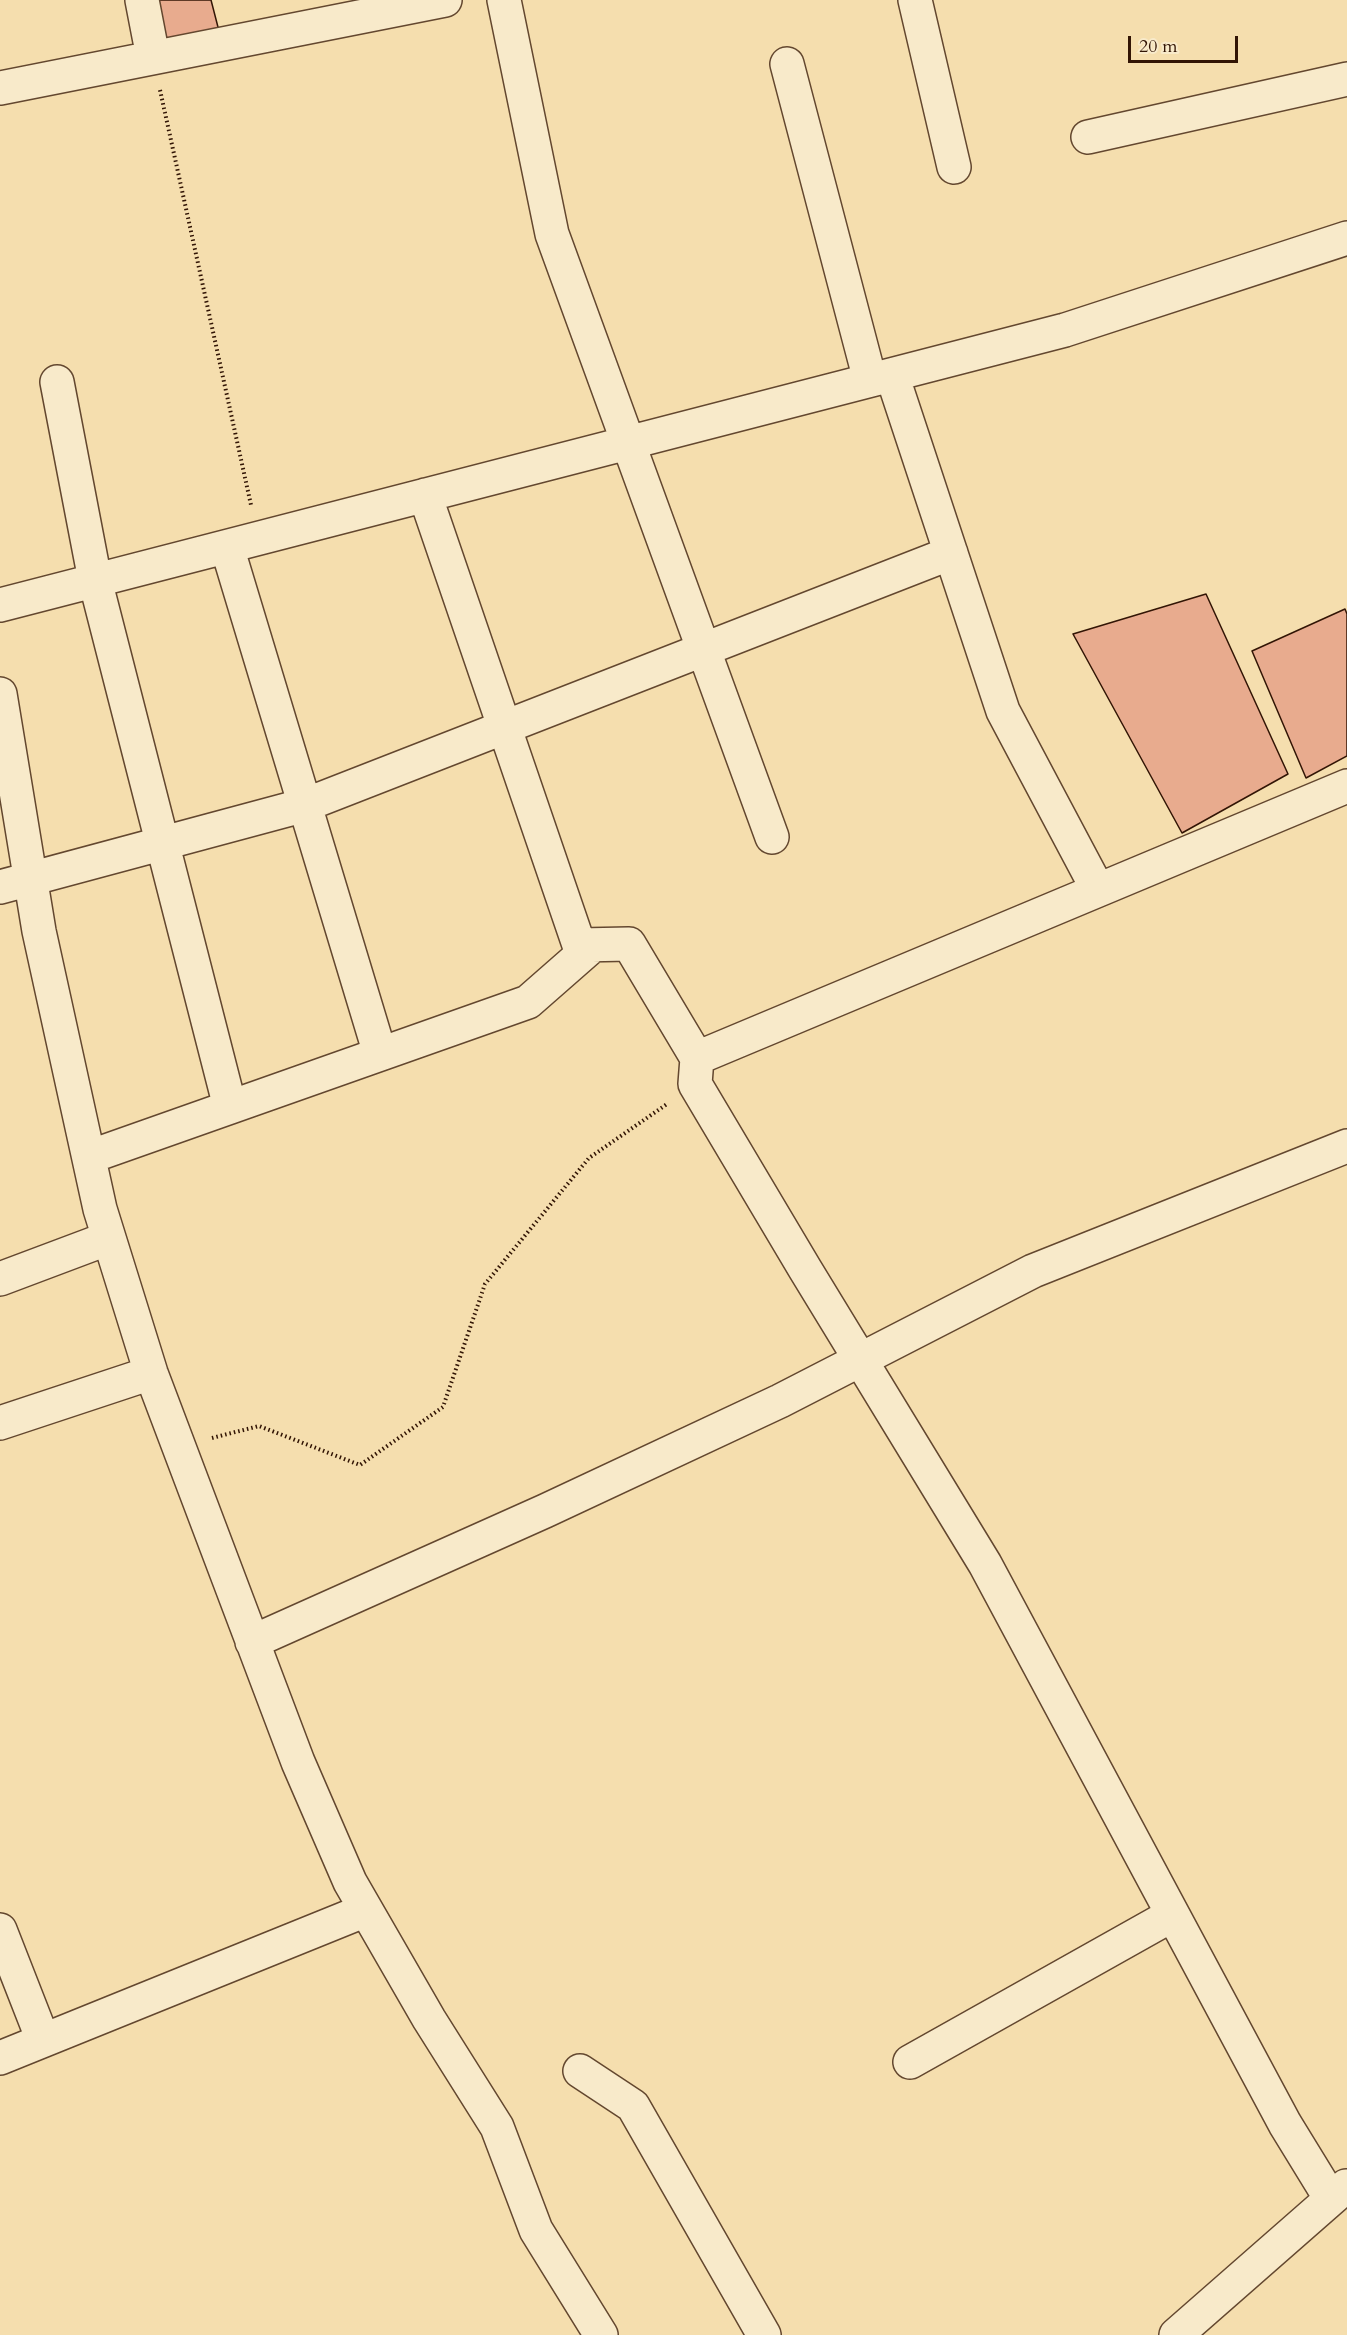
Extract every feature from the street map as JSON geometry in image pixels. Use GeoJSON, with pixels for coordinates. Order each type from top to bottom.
{"type":"FeatureCollection","features":[{"type":"Feature","properties":{"kind":"street"},"geometry":{"type":"LineString","coordinates":[[142,0],[153,57]]}},
{"type":"Feature","properties":{"kind":"street"},"geometry":{"type":"LineString","coordinates":[[0,88],[445,0]]}},
{"type":"Feature","properties":{"kind":"street"},"geometry":{"type":"LineString","coordinates":[[504,0],[552,234],[772,837]]}},
{"type":"Feature","properties":{"kind":"street"},"geometry":{"type":"LineString","coordinates":[[915,0],[954,167]]}},
{"type":"Feature","properties":{"kind":"street"},"geometry":{"type":"LineString","coordinates":[[787,64],[881,378],[951,553],[1003,711],[1098,890]]}},
{"type":"Feature","properties":{"kind":"street"},"geometry":{"type":"LineString","coordinates":[[1088,137],[1347,80]]}},
{"type":"Feature","properties":{"kind":"street"},"geometry":{"type":"LineString","coordinates":[[0,604],[1065,330],[1347,238]]}},
{"type":"Feature","properties":{"kind":"street"},"geometry":{"type":"LineString","coordinates":[[57,382],[95,580],[230,1107]]}},
{"type":"Feature","properties":{"kind":"street"},"geometry":{"type":"LineString","coordinates":[[425,495],[579,945],[629,944],[696,1071],[860,1359],[985,1564],[1285,2124],[1339,2192],[1176,2335]]}},
{"type":"Feature","properties":{"kind":"street"},"geometry":{"type":"LineString","coordinates":[[227,547],[380,1054]]}},
{"type":"Feature","properties":{"kind":"street"},"geometry":{"type":"LineString","coordinates":[[15,882],[304,805],[951,553]]}},
{"type":"Feature","properties":{"kind":"street"},"geometry":{"type":"LineString","coordinates":[[0,693],[15,882],[39,931],[100,1209],[151,1373],[298,1762],[350,1882],[429,2019],[496,2127],[536,2230],[601,2335]]}},
{"type":"Feature","properties":{"kind":"street"},"geometry":{"type":"LineString","coordinates":[[696,1071],[1098,890],[1347,786]]}},
{"type":"Feature","properties":{"kind":"street"},"geometry":{"type":"LineString","coordinates":[[89,1157],[528,1002],[593,945]]}},
{"type":"Feature","properties":{"kind":"street"},"geometry":{"type":"LineString","coordinates":[[252,1642],[545,1511],[780,1401],[1033,1271],[1347,1146]]}},
{"type":"Feature","properties":{"kind":"street"},"geometry":{"type":"LineString","coordinates":[[0,1279],[109,1238]]}},
{"type":"Feature","properties":{"kind":"street"},"geometry":{"type":"LineString","coordinates":[[0,1423],[151,1373]]}},
{"type":"Feature","properties":{"kind":"street"},"geometry":{"type":"LineString","coordinates":[[0,2058],[366,1910]]}},
{"type":"Feature","properties":{"kind":"street"},"geometry":{"type":"LineString","coordinates":[[910,2062],[1172,1915]]}},
{"type":"Feature","properties":{"kind":"street"},"geometry":{"type":"LineString","coordinates":[[0,1930],[43,2040]]}},
{"type":"Feature","properties":{"kind":"street"},"geometry":{"type":"LineString","coordinates":[[580,2071],[633,2106],[764,2335]]}},
{"type":"Feature","properties":{"kind":"path"},"geometry":{"type":"LineString","coordinates":[[153,57],[258,538]]}},
{"type":"Feature","properties":{"kind":"path"},"geometry":{"type":"LineString","coordinates":[[179,1446],[259,1426],[360,1465],[442,1407],[485,1284],[589,1158],[696,1071]]}},
{"type":"Feature","properties":{"kind":"building"},"geometry":{"type":"Polygon","coordinates":[[[152,0],[211,0],[219,31],[164,46],[152,0]]]}},
{"type":"Feature","properties":{"kind":"building"},"geometry":{"type":"Polygon","coordinates":[[[1206,594],[1288,774],[1182,833],[1073,634],[1206,594]]]}},
{"type":"Feature","properties":{"kind":"building"},"geometry":{"type":"Polygon","coordinates":[[[1345,609],[1347,614],[1347,756],[1306,778],[1252,651],[1345,609]]]}}]}
